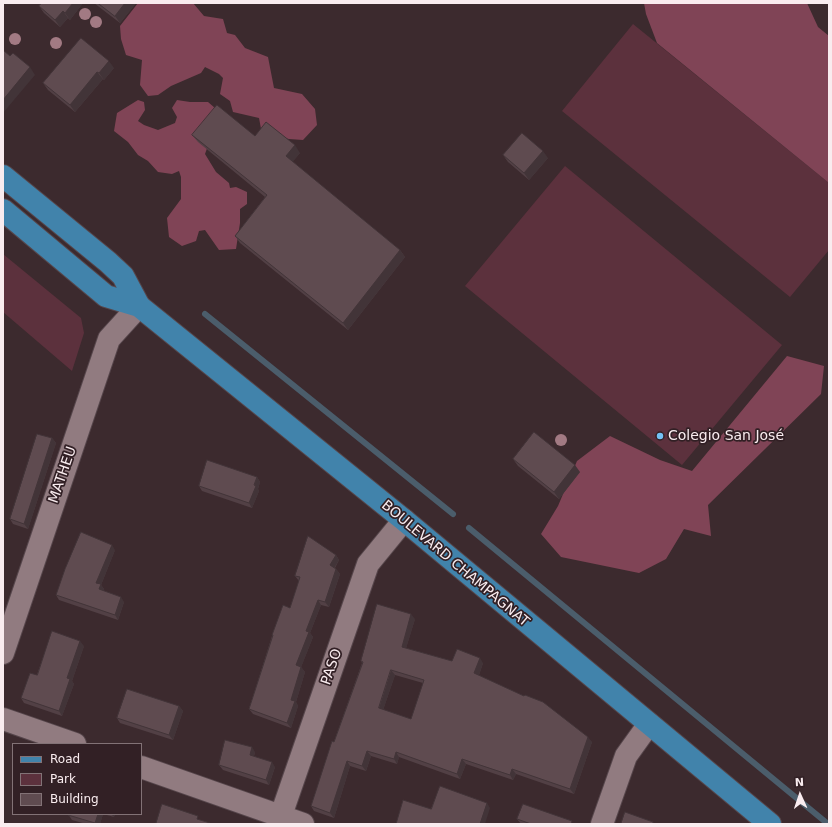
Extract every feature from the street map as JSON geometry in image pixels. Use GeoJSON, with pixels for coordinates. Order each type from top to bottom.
{"type":"FeatureCollection","features":[{"type":"Feature","properties":{"kind":"main road","name":"BOULEVARD CHAMPAGNAT"},"geometry":{"type":"LineString","coordinates":[[3,176],[123,276],[139,306]]}},
{"type":"Feature","properties":{"kind":"main road","name":"BOULEVARD CHAMPAGNAT"},"geometry":{"type":"LineString","coordinates":[[3,210],[106,296],[139,306],[404,520],[770,824]]}},
{"type":"Feature","properties":{"kind":"street","name":"MATHEU"},"geometry":{"type":"LineString","coordinates":[[3,653],[109,339],[139,306]]}},
{"type":"Feature","properties":{"kind":"street","name":"PASO"},"geometry":{"type":"LineString","coordinates":[[280,820],[368,564],[404,520]]}},
{"type":"Feature","properties":{"kind":"street"},"geometry":{"type":"LineString","coordinates":[[3,719],[72,743]]}},
{"type":"Feature","properties":{"kind":"street"},"geometry":{"type":"LineString","coordinates":[[602,824],[626,756],[649,724]]}},
{"type":"Feature","properties":{"kind":"street"},"geometry":{"type":"LineString","coordinates":[[142,767],[280,820],[303,824]]}},
{"type":"Feature","properties":{"kind":"green space"},"geometry":{"type":"Polygon","coordinates":[[[633,24],[829,183],[829,250],[790,297],[562,111],[633,24]]]}},
{"type":"Feature","properties":{"kind":"green space"},"geometry":{"type":"Polygon","coordinates":[[[565,166],[782,345],[682,465],[465,286],[565,166]]]}},
{"type":"Feature","properties":{"kind":"green space"},"geometry":{"type":"Polygon","coordinates":[[[3,254],[81,318],[84,333],[72,371],[3,312],[3,254]]]}},
{"type":"Feature","properties":{"kind":"shaded area"},"geometry":{"type":"Polygon","coordinates":[[[138,3],[193,3],[204,16],[223,19],[227,33],[235,35],[245,48],[268,57],[274,88],[302,94],[315,109],[317,125],[303,140],[262,134],[259,118],[233,112],[230,101],[220,94],[223,78],[219,74],[205,67],[201,73],[171,86],[158,95],[148,96],[140,85],[142,60],[126,55],[121,39],[120,26],[138,3]]]}},
{"type":"Feature","properties":{"kind":"shaded area"},"geometry":{"type":"Polygon","coordinates":[[[644,3],[807,3],[818,27],[829,36],[829,183],[657,43],[646,14],[644,3]]]}},
{"type":"Feature","properties":{"kind":"shaded area"},"geometry":{"type":"Polygon","coordinates":[[[138,100],[144,102],[145,110],[138,121],[158,130],[175,123],[177,117],[172,108],[177,100],[208,102],[215,108],[216,123],[205,154],[216,172],[229,183],[230,188],[236,187],[247,192],[247,204],[240,209],[240,223],[236,249],[219,250],[205,230],[199,231],[196,241],[182,246],[169,237],[167,218],[181,199],[181,177],[179,171],[172,174],[158,172],[148,161],[138,155],[128,142],[114,131],[117,113],[138,100]]]}},
{"type":"Feature","properties":{"kind":"shaded area"},"geometry":{"type":"Polygon","coordinates":[[[787,356],[824,366],[821,394],[708,505],[711,536],[684,529],[666,559],[639,573],[561,557],[541,534],[558,506],[577,461],[610,436],[660,460],[692,471],[787,356]]]}},
{"type":"Feature","properties":{"kind":"building"},"geometry":{"type":"Polygon","coordinates":[[[42,3],[73,3],[65,13],[63,11],[55,20],[39,6],[42,3]]]}},
{"type":"Feature","properties":{"kind":"building"},"geometry":{"type":"Polygon","coordinates":[[[98,3],[125,3],[115,16],[98,3]]]}},
{"type":"Feature","properties":{"kind":"building"},"geometry":{"type":"Polygon","coordinates":[[[81,38],[109,61],[99,73],[97,72],[70,105],[43,83],[81,38]]]}},
{"type":"Feature","properties":{"kind":"building"},"geometry":{"type":"Polygon","coordinates":[[[3,50],[10,56],[13,53],[30,67],[3,100],[3,50]]]}},
{"type":"Feature","properties":{"kind":"building"},"geometry":{"type":"Polygon","coordinates":[[[217,105],[255,136],[266,122],[295,145],[286,156],[400,250],[343,323],[235,236],[267,195],[192,135],[217,105]]]}},
{"type":"Feature","properties":{"kind":"building"},"geometry":{"type":"Polygon","coordinates":[[[522,133],[543,151],[524,173],[503,155],[522,133]]]}},
{"type":"Feature","properties":{"kind":"building"},"geometry":{"type":"Polygon","coordinates":[[[534,432],[575,465],[554,492],[513,459],[534,432]]]}},
{"type":"Feature","properties":{"kind":"building"},"geometry":{"type":"Polygon","coordinates":[[[37,434],[52,438],[24,524],[10,519],[37,434]]]}},
{"type":"Feature","properties":{"kind":"building"},"geometry":{"type":"Polygon","coordinates":[[[207,460],[257,477],[254,485],[256,486],[249,503],[199,486],[207,460]]]}},
{"type":"Feature","properties":{"kind":"building"},"geometry":{"type":"Polygon","coordinates":[[[81,532],[112,545],[96,583],[101,584],[99,589],[121,597],[115,615],[56,595],[65,569],[81,532]]]}},
{"type":"Feature","properties":{"kind":"building"},"geometry":{"type":"Polygon","coordinates":[[[308,536],[336,555],[330,565],[336,569],[325,602],[318,600],[306,631],[309,632],[296,665],[301,667],[291,700],[295,701],[287,723],[249,709],[283,605],[290,608],[300,577],[295,576],[308,536]]]}},
{"type":"Feature","properties":{"kind":"building"},"geometry":{"type":"Polygon","coordinates":[[[377,604],[411,614],[402,647],[452,661],[457,649],[480,658],[474,673],[524,696],[525,695],[543,702],[588,737],[570,789],[512,769],[510,775],[462,759],[457,774],[396,752],[394,759],[367,751],[362,766],[347,761],[330,813],[311,806],[332,741],[334,742],[363,662],[361,661],[377,604]],[[391,670],[379,708],[411,719],[424,680],[391,670]]]}},
{"type":"Feature","properties":{"kind":"building"},"geometry":{"type":"Polygon","coordinates":[[[52,631],[80,641],[67,678],[70,679],[59,711],[21,698],[30,673],[37,675],[52,631]]]}},
{"type":"Feature","properties":{"kind":"building"},"geometry":{"type":"Polygon","coordinates":[[[127,689],[179,706],[169,735],[117,718],[127,689]]]}},
{"type":"Feature","properties":{"kind":"building"},"geometry":{"type":"Polygon","coordinates":[[[225,740],[252,747],[250,755],[272,762],[266,780],[219,765],[225,740]]]}},
{"type":"Feature","properties":{"kind":"building"},"geometry":{"type":"Polygon","coordinates":[[[440,786],[487,803],[480,824],[396,824],[403,800],[431,809],[440,786]]]}},
{"type":"Feature","properties":{"kind":"building"},"geometry":{"type":"Polygon","coordinates":[[[162,804],[198,816],[197,819],[210,824],[156,824],[162,804]]]}},
{"type":"Feature","properties":{"kind":"building"},"geometry":{"type":"Polygon","coordinates":[[[523,804],[572,821],[571,824],[531,824],[517,819],[523,804]]]}},
{"type":"Feature","properties":{"kind":"building"},"geometry":{"type":"Polygon","coordinates":[[[625,812],[653,822],[653,824],[621,824],[625,812]]]}},
{"type":"Feature","properties":{"kind":"building"},"geometry":{"type":"Polygon","coordinates":[[[68,815],[98,815],[95,823],[68,815]]]}},
{"type":"Feature","properties":{"kind":"waterway"},"geometry":{"type":"LineString","coordinates":[[205,314],[453,514]]}},
{"type":"Feature","properties":{"kind":"waterway"},"geometry":{"type":"LineString","coordinates":[[469,528],[828,824]]}},
{"type":"Feature","properties":{"kind":"place","name":"Colegio San José"},"geometry":{"type":"Point","coordinates":[660,436]}}]}
